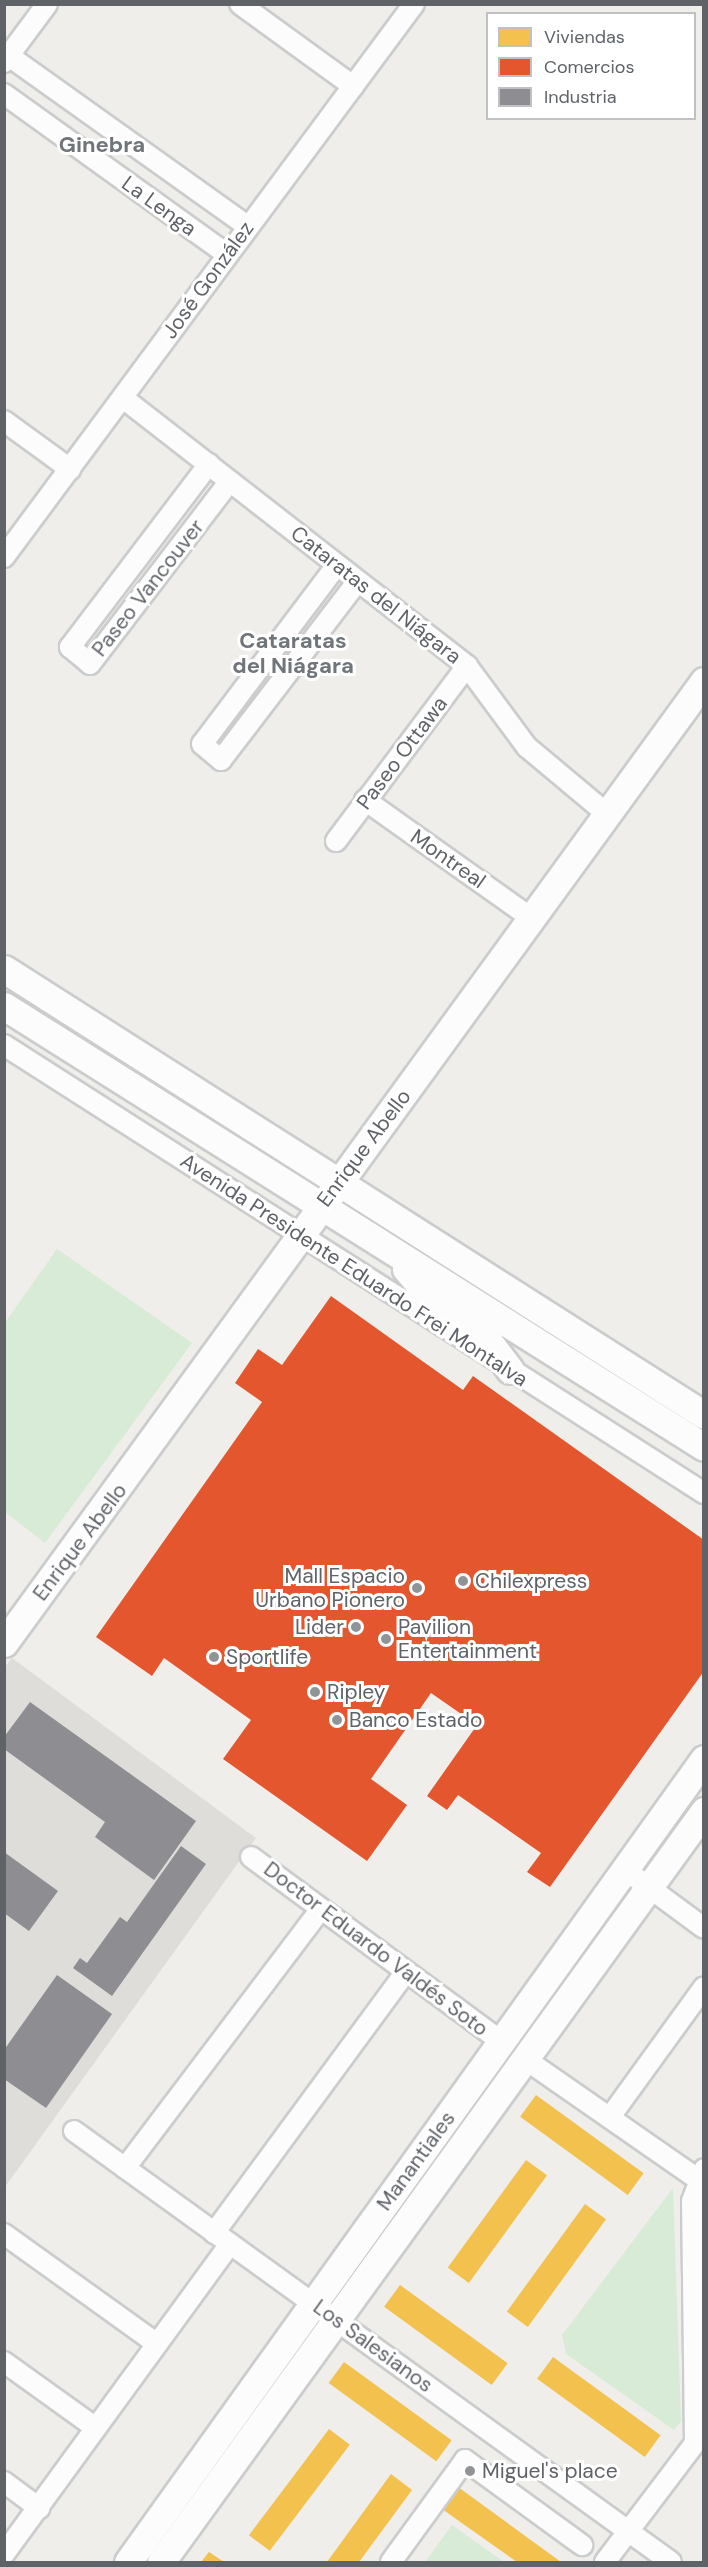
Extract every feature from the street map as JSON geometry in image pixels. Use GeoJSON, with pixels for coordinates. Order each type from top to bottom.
{"type":"FeatureCollection","features":[{"type":"Feature","properties":{"kind":"street"},"geometry":{"type":"LineString","coordinates":[[7,59],[47,4]]}},
{"type":"Feature","properties":{"kind":"street"},"geometry":{"type":"LineString","coordinates":[[240,4],[353,86]]}},
{"type":"Feature","properties":{"kind":"street","name":"José González"},"geometry":{"type":"LineString","coordinates":[[4,557],[123,398],[247,226],[414,4]]}},
{"type":"Feature","properties":{"kind":"street","name":"La Lenga"},"geometry":{"type":"LineString","coordinates":[[7,59],[247,226]]}},
{"type":"Feature","properties":{"kind":"street","name":"La Lenga"},"geometry":{"type":"LineString","coordinates":[[4,94],[227,254]]}},
{"type":"Feature","properties":{"kind":"street","name":"Cataratas del Niágara"},"geometry":{"type":"LineString","coordinates":[[123,398],[467,666],[527,747],[607,814]]}},
{"type":"Feature","properties":{"kind":"street"},"geometry":{"type":"LineString","coordinates":[[4,422],[70,468]]}},
{"type":"Feature","properties":{"kind":"street","name":"Paseo Vancouver"},"geometry":{"type":"LineString","coordinates":[[209,464],[70,647],[90,663],[230,481]]}},
{"type":"Feature","properties":{"kind":"street"},"geometry":{"type":"LineString","coordinates":[[337,565],[202,744],[221,760],[358,581]]}},
{"type":"Feature","properties":{"kind":"street","name":"Paseo Ottawa"},"geometry":{"type":"LineString","coordinates":[[336,841],[467,666]]}},
{"type":"Feature","properties":{"kind":"street","name":"Enrique Abello"},"geometry":{"type":"LineString","coordinates":[[4,1643],[298,1234],[340,1184],[704,681]]}},
{"type":"Feature","properties":{"kind":"street","name":"Montreal"},"geometry":{"type":"LineString","coordinates":[[365,800],[531,918]]}},
{"type":"Feature","properties":{"kind":"street"},"geometry":{"type":"LineString","coordinates":[[4,969],[704,1415]]}},
{"type":"Feature","properties":{"kind":"street","name":"Avenida Presidente Eduardo Frei Montalva"},"geometry":{"type":"LineString","coordinates":[[4,1005],[704,1446]]}},
{"type":"Feature","properties":{"kind":"street","name":"Avenida Presidente Eduardo Frei Montalva"},"geometry":{"type":"LineString","coordinates":[[4,1045],[704,1493]]}},
{"type":"Feature","properties":{"kind":"street"},"geometry":{"type":"LineString","coordinates":[[394,1250],[417,1283],[481,1334],[510,1370]]}},
{"type":"Feature","properties":{"kind":"street","name":"Manantiales"},"geometry":{"type":"LineString","coordinates":[[128,2562],[704,1759]]}},
{"type":"Feature","properties":{"kind":"street","name":"Manantiales"},"geometry":{"type":"LineString","coordinates":[[161,2562],[704,1811]]}},
{"type":"Feature","properties":{"kind":"street","name":"Doctor Eduardo Valdés Soto"},"geometry":{"type":"LineString","coordinates":[[251,1857],[404,1974],[501,2042]]}},
{"type":"Feature","properties":{"kind":"street"},"geometry":{"type":"LineString","coordinates":[[624,1869],[704,1928]]}},
{"type":"Feature","properties":{"kind":"street"},"geometry":{"type":"LineString","coordinates":[[124,2168],[321,1909]]}},
{"type":"Feature","properties":{"kind":"street"},"geometry":{"type":"LineString","coordinates":[[4,2554],[157,2344],[222,2238],[404,1974]]}},
{"type":"Feature","properties":{"kind":"street"},"geometry":{"type":"LineString","coordinates":[[610,2117],[704,1987]]}},
{"type":"Feature","properties":{"kind":"street"},"geometry":{"type":"LineString","coordinates":[[525,2059],[700,2174],[698,2205],[699,2446],[605,2562]]}},
{"type":"Feature","properties":{"kind":"street","name":"Los Salesianos"},"geometry":{"type":"LineString","coordinates":[[74,2131],[671,2562]]}},
{"type":"Feature","properties":{"kind":"street"},"geometry":{"type":"LineString","coordinates":[[4,2234],[157,2344]]}},
{"type":"Feature","properties":{"kind":"street"},"geometry":{"type":"LineString","coordinates":[[4,2362],[96,2428]]}},
{"type":"Feature","properties":{"kind":"street"},"geometry":{"type":"LineString","coordinates":[[391,2562],[465,2460],[582,2545]]}},
{"type":"Feature","properties":{"kind":"street"},"geometry":{"type":"LineString","coordinates":[[4,2482],[39,2508]]}},
{"type":"Feature","properties":{"kind":"shaded area"},"geometry":{"type":"Polygon","coordinates":[[[12,1658],[256,1838],[5,2187],[4,1668],[12,1658]]]}},
{"type":"Feature","properties":{"kind":"green space"},"geometry":{"type":"Polygon","coordinates":[[[57,1249],[192,1343],[45,1543],[5,1512],[4,1324],[57,1249]]]}},
{"type":"Feature","properties":{"kind":"green space"},"geometry":{"type":"Polygon","coordinates":[[[673,2188],[681,2421],[674,2430],[566,2354],[562,2335],[673,2188]]]}},
{"type":"Feature","properties":{"kind":"green space"},"geometry":{"type":"Polygon","coordinates":[[[452,2525],[504,2562],[425,2562],[452,2525]]]}},
{"type":"Feature","properties":{"kind":"building: Viviendas"},"geometry":{"type":"Polygon","coordinates":[[[536,2095],[644,2173],[628,2195],[520,2117],[536,2095]]]}},
{"type":"Feature","properties":{"kind":"building: Viviendas"},"geometry":{"type":"Polygon","coordinates":[[[526,2160],[547,2175],[469,2283],[448,2268],[526,2160]]]}},
{"type":"Feature","properties":{"kind":"building: Viviendas"},"geometry":{"type":"Polygon","coordinates":[[[585,2204],[606,2219],[528,2327],[507,2312],[585,2204]]]}},
{"type":"Feature","properties":{"kind":"building: Viviendas"},"geometry":{"type":"Polygon","coordinates":[[[400,2285],[508,2363],[492,2385],[384,2307],[400,2285]]]}},
{"type":"Feature","properties":{"kind":"building: Viviendas"},"geometry":{"type":"Polygon","coordinates":[[[553,2357],[661,2435],[645,2457],[537,2379],[553,2357]]]}},
{"type":"Feature","properties":{"kind":"building: Viviendas"},"geometry":{"type":"Polygon","coordinates":[[[344,2362],[452,2440],[436,2461],[329,2383],[344,2362]]]}},
{"type":"Feature","properties":{"kind":"building: Viviendas"},"geometry":{"type":"Polygon","coordinates":[[[329,2429],[350,2445],[270,2551],[249,2535],[329,2429]]]}},
{"type":"Feature","properties":{"kind":"building: Viviendas"},"geometry":{"type":"Polygon","coordinates":[[[391,2474],[412,2490],[359,2562],[327,2562],[391,2474]]]}},
{"type":"Feature","properties":{"kind":"building: Viviendas"},"geometry":{"type":"Polygon","coordinates":[[[458,2487],[561,2562],[517,2562],[442,2509],[458,2487]]]}},
{"type":"Feature","properties":{"kind":"building: Viviendas"},"geometry":{"type":"Polygon","coordinates":[[[209,2552],[224,2562],[201,2562],[209,2552]]]}},
{"type":"Feature","properties":{"kind":"building: Comercios","name":"Mall Espacio Urbano Pionero"},"geometry":{"type":"Polygon","coordinates":[[[331,1296],[463,1390],[473,1376],[704,1540],[704,1671],[550,1887],[527,1872],[541,1853],[458,1795],[447,1810],[427,1796],[477,1725],[431,1693],[371,1779],[407,1805],[367,1861],[223,1759],[251,1720],[164,1658],[152,1676],[96,1637],[262,1402],[235,1383],[258,1349],[282,1365],[331,1296]]]}},
{"type":"Feature","properties":{"kind":"building: Industria"},"geometry":{"type":"Polygon","coordinates":[[[30,1702],[196,1821],[154,1880],[95,1837],[105,1822],[4,1749],[4,1737],[30,1702]]]}},
{"type":"Feature","properties":{"kind":"building: Industria"},"geometry":{"type":"Polygon","coordinates":[[[181,1846],[206,1864],[112,1996],[73,1968],[80,1958],[87,1963],[120,1917],[127,1922],[181,1846]]]}},
{"type":"Feature","properties":{"kind":"building: Industria"},"geometry":{"type":"Polygon","coordinates":[[[4,1852],[58,1891],[29,1931],[4,1913],[4,1852]]]}},
{"type":"Feature","properties":{"kind":"building: Industria"},"geometry":{"type":"Polygon","coordinates":[[[57,1975],[112,2014],[46,2108],[4,2079],[4,2050],[57,1975]]]}},
{"type":"Feature","properties":{"kind":"place","name":"Chilexpress"},"geometry":{"type":"Point","coordinates":[463,1581]}},
{"type":"Feature","properties":{"kind":"place","name":"Mall Espacio Urbano Pionero"},"geometry":{"type":"Point","coordinates":[417,1588]}},
{"type":"Feature","properties":{"kind":"place","name":"Lider"},"geometry":{"type":"Point","coordinates":[356,1627]}},
{"type":"Feature","properties":{"kind":"place","name":"Pavilion Entertainment"},"geometry":{"type":"Point","coordinates":[386,1639]}},
{"type":"Feature","properties":{"kind":"place","name":"Sportlife"},"geometry":{"type":"Point","coordinates":[214,1657]}},
{"type":"Feature","properties":{"kind":"place","name":"Ripley"},"geometry":{"type":"Point","coordinates":[315,1692]}},
{"type":"Feature","properties":{"kind":"place","name":"Banco Estado"},"geometry":{"type":"Point","coordinates":[337,1720]}},
{"type":"Feature","properties":{"kind":"place","name":"Miguel's place"},"geometry":{"type":"Point","coordinates":[470,2471]}},
{"type":"Feature","properties":{"kind":"district","name":"Ginebra"},"geometry":{"type":"Point","coordinates":[102,145]}},
{"type":"Feature","properties":{"kind":"district","name":"Cataratas del Niágara"},"geometry":{"type":"Point","coordinates":[293,652]}}]}
